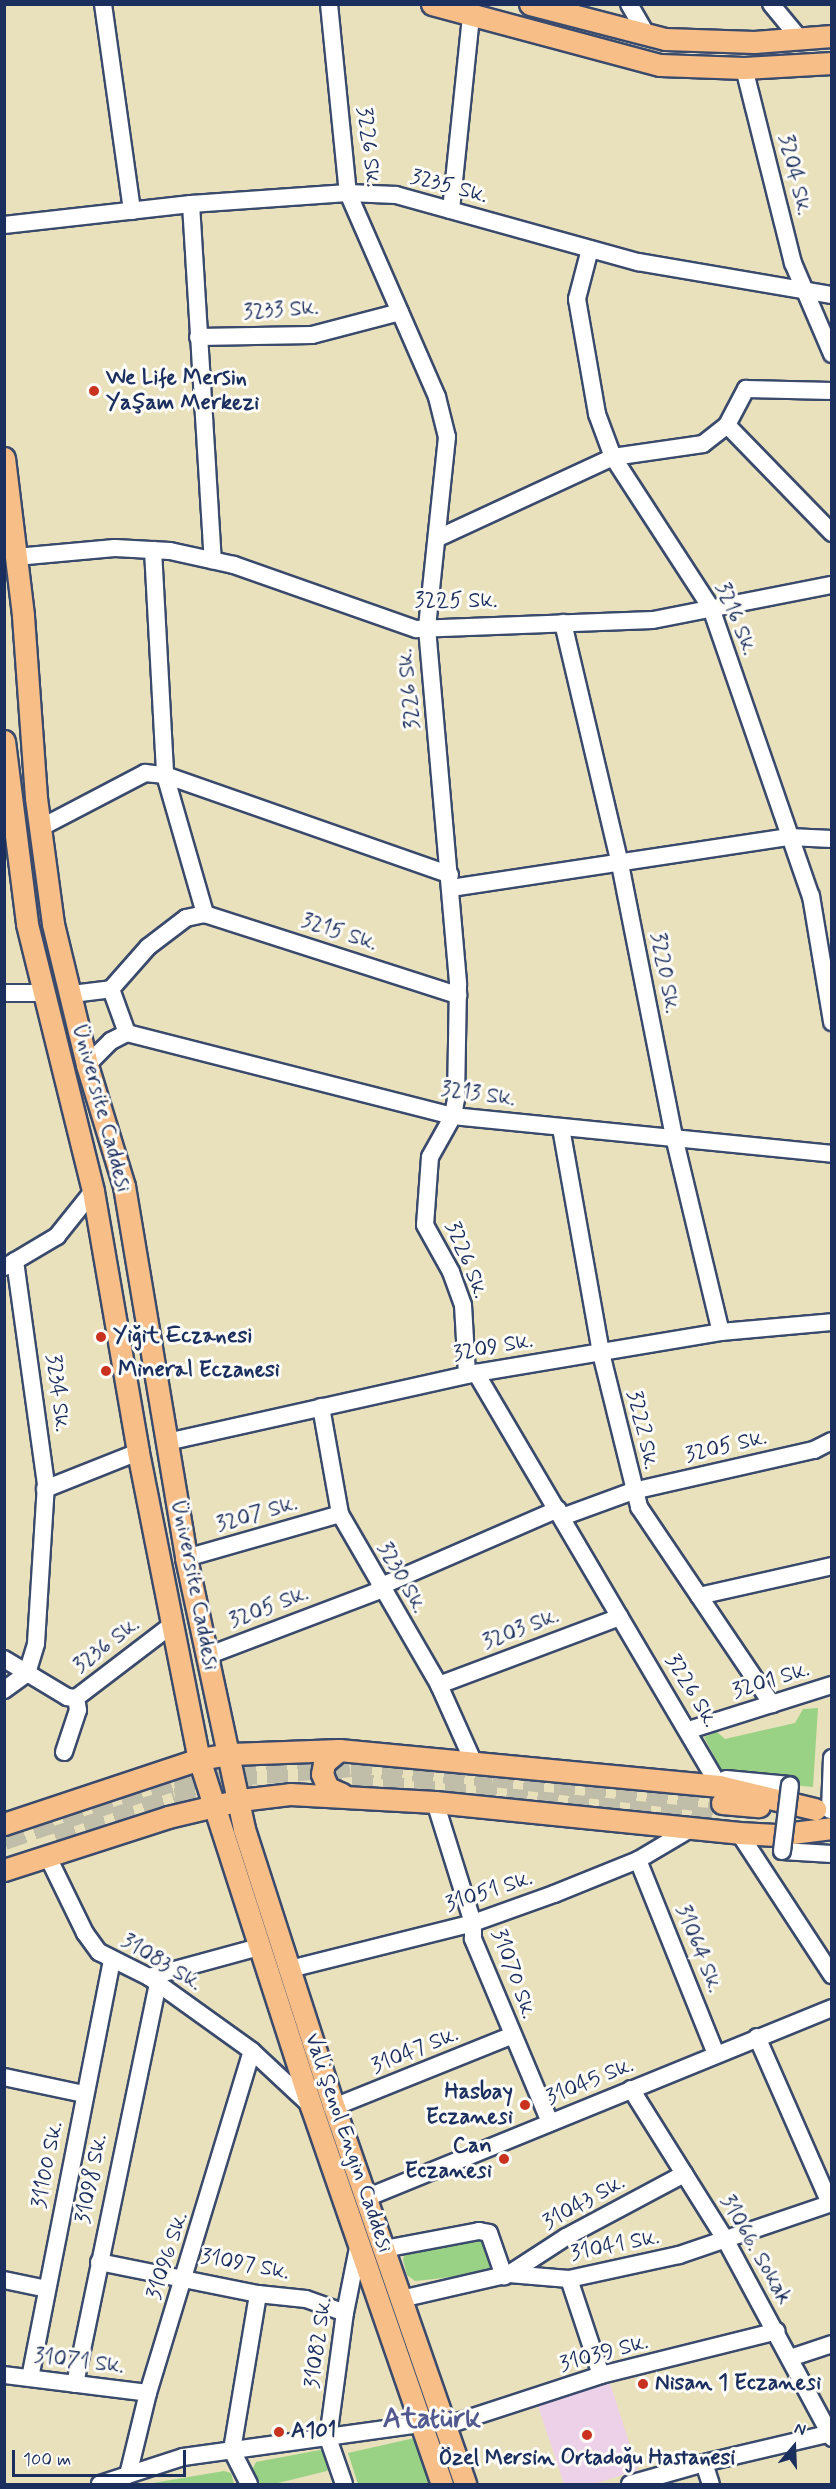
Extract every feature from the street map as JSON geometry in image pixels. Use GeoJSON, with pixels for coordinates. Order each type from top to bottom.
{"type":"FeatureCollection","features":[{"type":"Feature","properties":{"kind":"main road"},"geometry":{"type":"LineString","coordinates":[[432,4],[660,65],[744,68],[831,63]]}},
{"type":"Feature","properties":{"kind":"main road"},"geometry":{"type":"LineString","coordinates":[[530,4],[646,34],[709,41],[831,36]]}},
{"type":"Feature","properties":{"kind":"main road","name":"Üniversite Caddesi"},"geometry":{"type":"LineString","coordinates":[[4,458],[16,557],[40,828],[53,924],[72,994],[87,1065],[124,1186],[186,1558],[240,1800]]}},
{"type":"Feature","properties":{"kind":"main road","name":"Üniversite Caddesi"},"geometry":{"type":"LineString","coordinates":[[4,741],[27,924],[93,1191],[138,1452],[174,1623],[199,1759],[213,1807]]}},
{"type":"Feature","properties":{"kind":"main road"},"geometry":{"type":"LineString","coordinates":[[4,1824],[199,1759],[231,1754],[339,1750],[473,1761],[722,1797],[828,1817]]}},
{"type":"Feature","properties":{"kind":"main road"},"geometry":{"type":"LineString","coordinates":[[339,1750],[324,1763],[322,1774],[328,1788],[342,1794]]}},
{"type":"Feature","properties":{"kind":"main road"},"geometry":{"type":"LineString","coordinates":[[4,1870],[47,1855],[213,1807],[240,1800],[290,1794],[342,1794],[690,1829],[776,1835],[828,1817]]}},
{"type":"Feature","properties":{"kind":"main road","name":"Vali Şenol Engin Caddesi"},"geometry":{"type":"LineString","coordinates":[[240,1800],[244,1829],[334,2107],[465,2484]]}},
{"type":"Feature","properties":{"kind":"main road","name":"Vali Şenol Engin Caddesi"},"geometry":{"type":"LineString","coordinates":[[213,1807],[311,2106],[442,2484]]}},
{"type":"Feature","properties":{"kind":"street"},"geometry":{"type":"LineString","coordinates":[[103,4],[132,211]]}},
{"type":"Feature","properties":{"kind":"street","name":"3226 Sk."},"geometry":{"type":"LineString","coordinates":[[329,4],[348,193],[437,398],[447,437],[427,628],[458,995],[453,1116],[430,1157],[425,1225],[451,1272],[463,1305],[472,1374],[560,1513],[689,1730],[722,1797]]}},
{"type":"Feature","properties":{"kind":"street"},"geometry":{"type":"LineString","coordinates":[[629,4],[646,34]]}},
{"type":"Feature","properties":{"kind":"street"},"geometry":{"type":"LineString","coordinates":[[771,4],[800,39]]}},
{"type":"Feature","properties":{"kind":"street"},"geometry":{"type":"LineString","coordinates":[[451,210],[471,15]]}},
{"type":"Feature","properties":{"kind":"street","name":"3204 Sk."},"geometry":{"type":"LineString","coordinates":[[744,68],[793,263],[831,354]]}},
{"type":"Feature","properties":{"kind":"street","name":"3235 Sk."},"geometry":{"type":"LineString","coordinates":[[4,225],[191,204],[348,193],[396,195],[638,262],[831,295]]}},
{"type":"Feature","properties":{"kind":"street"},"geometry":{"type":"LineString","coordinates":[[191,204],[213,560]]}},
{"type":"Feature","properties":{"kind":"street","name":"3216 Sk."},"geometry":{"type":"LineString","coordinates":[[590,249],[578,299],[597,414],[613,457],[711,608],[811,896],[831,1022]]}},
{"type":"Feature","properties":{"kind":"street","name":"3233 Sk."},"geometry":{"type":"LineString","coordinates":[[198,337],[312,335],[400,312]]}},
{"type":"Feature","properties":{"kind":"street"},"geometry":{"type":"LineString","coordinates":[[438,538],[613,457],[703,444],[727,425],[746,389],[831,391]]}},
{"type":"Feature","properties":{"kind":"street"},"geometry":{"type":"LineString","coordinates":[[727,425],[831,533]]}},
{"type":"Feature","properties":{"kind":"street","name":"3225 Sk."},"geometry":{"type":"LineString","coordinates":[[16,557],[116,548],[153,550],[213,560],[416,629],[653,620],[831,585]]}},
{"type":"Feature","properties":{"kind":"street"},"geometry":{"type":"LineString","coordinates":[[72,994],[111,989],[148,947],[186,918],[205,914],[165,775],[153,550]]}},
{"type":"Feature","properties":{"kind":"street","name":"3220 Sk."},"geometry":{"type":"LineString","coordinates":[[563,623],[620,864],[675,1141],[721,1332]]}},
{"type":"Feature","properties":{"kind":"street"},"geometry":{"type":"LineString","coordinates":[[40,828],[145,773],[165,775],[450,882],[620,864],[789,837],[831,838]]}},
{"type":"Feature","properties":{"kind":"street","name":"3215 Sk."},"geometry":{"type":"LineString","coordinates":[[205,914],[458,995]]}},
{"type":"Feature","properties":{"kind":"street"},"geometry":{"type":"LineString","coordinates":[[87,1065],[111,1041],[127,1033],[111,989]]}},
{"type":"Feature","properties":{"kind":"street"},"geometry":{"type":"LineString","coordinates":[[4,993],[44,993]]}},
{"type":"Feature","properties":{"kind":"street","name":"3213 Sk."},"geometry":{"type":"LineString","coordinates":[[127,1033],[453,1116],[675,1141],[831,1154]]}},
{"type":"Feature","properties":{"kind":"street","name":"3222 Sk."},"geometry":{"type":"LineString","coordinates":[[561,1128],[601,1353],[633,1491],[639,1507],[772,1704]]}},
{"type":"Feature","properties":{"kind":"street"},"geometry":{"type":"LineString","coordinates":[[10,1264],[57,1236],[93,1191]]}},
{"type":"Feature","properties":{"kind":"street","name":"3234 Sk."},"geometry":{"type":"LineString","coordinates":[[10,1264],[34,1385],[45,1489],[36,1644],[27,1673]]}},
{"type":"Feature","properties":{"kind":"street","name":"3209 Sk."},"geometry":{"type":"LineString","coordinates":[[167,1442],[472,1374],[721,1332],[831,1322]]}},
{"type":"Feature","properties":{"kind":"street","name":"3230 Sk."},"geometry":{"type":"LineString","coordinates":[[321,1407],[340,1515],[380,1588],[439,1685],[473,1761]]}},
{"type":"Feature","properties":{"kind":"street","name":"3205 Sk."},"geometry":{"type":"LineString","coordinates":[[207,1656],[380,1588],[560,1513],[633,1491],[814,1450],[831,1441]]}},
{"type":"Feature","properties":{"kind":"street"},"geometry":{"type":"LineString","coordinates":[[45,1489],[138,1452]]}},
{"type":"Feature","properties":{"kind":"street","name":"3207 Sk."},"geometry":{"type":"LineString","coordinates":[[186,1558],[340,1515]]}},
{"type":"Feature","properties":{"kind":"street"},"geometry":{"type":"LineString","coordinates":[[699,1596],[831,1566]]}},
{"type":"Feature","properties":{"kind":"street","name":"3203 Sk."},"geometry":{"type":"LineString","coordinates":[[439,1685],[620,1617]]}},
{"type":"Feature","properties":{"kind":"street","name":"3236 Sk."},"geometry":{"type":"LineString","coordinates":[[4,1659],[67,1697],[76,1698],[174,1623]]}},
{"type":"Feature","properties":{"kind":"street"},"geometry":{"type":"LineString","coordinates":[[4,1690],[27,1673]]}},
{"type":"Feature","properties":{"kind":"street","name":"3201 Sk."},"geometry":{"type":"LineString","coordinates":[[689,1730],[831,1685]]}},
{"type":"Feature","properties":{"kind":"street"},"geometry":{"type":"LineString","coordinates":[[64,1752],[78,1710],[76,1698]]}},
{"type":"Feature","properties":{"kind":"street"},"geometry":{"type":"LineString","coordinates":[[828,1817],[831,1758]]}},
{"type":"Feature","properties":{"kind":"street"},"geometry":{"type":"LineString","coordinates":[[722,1797],[790,1785],[782,1851],[831,1854]]}},
{"type":"Feature","properties":{"kind":"street","name":"31070 Sk."},"geometry":{"type":"LineString","coordinates":[[435,1802],[473,1923],[473,1939],[511,2036],[550,2122]]}},
{"type":"Feature","properties":{"kind":"street","name":"31051 Sk."},"geometry":{"type":"LineString","coordinates":[[290,1969],[473,1923],[638,1860],[690,1829]]}},
{"type":"Feature","properties":{"kind":"street"},"geometry":{"type":"LineString","coordinates":[[739,1833],[831,1975]]}},
{"type":"Feature","properties":{"kind":"street","name":"31083 Sk."},"geometry":{"type":"LineString","coordinates":[[47,1855],[85,1933],[112,1960],[154,1980],[252,2051],[311,2106]]}},
{"type":"Feature","properties":{"kind":"street","name":"31064 Sk."},"geometry":{"type":"LineString","coordinates":[[638,1860],[716,2054]]}},
{"type":"Feature","properties":{"kind":"street"},"geometry":{"type":"LineString","coordinates":[[154,1980],[259,1947]]}},
{"type":"Feature","properties":{"kind":"street","name":"31100 Sk."},"geometry":{"type":"LineString","coordinates":[[30,2378],[112,1960]]}},
{"type":"Feature","properties":{"kind":"street","name":"31098 Sk."},"geometry":{"type":"LineString","coordinates":[[75,2384],[154,1980]]}},
{"type":"Feature","properties":{"kind":"street","name":"31045 Sk."},"geometry":{"type":"LineString","coordinates":[[366,2198],[831,2008]]}},
{"type":"Feature","properties":{"kind":"street","name":"31047 Sk."},"geometry":{"type":"LineString","coordinates":[[334,2107],[511,2036]]}},
{"type":"Feature","properties":{"kind":"street"},"geometry":{"type":"LineString","coordinates":[[757,2037],[831,2203]]}},
{"type":"Feature","properties":{"kind":"street","name":"31096 Sk."},"geometry":{"type":"LineString","coordinates":[[128,2475],[148,2393],[252,2051]]}},
{"type":"Feature","properties":{"kind":"street"},"geometry":{"type":"LineString","coordinates":[[4,2077],[84,2094]]}},
{"type":"Feature","properties":{"kind":"street","name":"31066. Sokak"},"geometry":{"type":"LineString","coordinates":[[631,2089],[725,2239],[777,2331],[831,2435]]}},
{"type":"Feature","properties":{"kind":"street","name":"31043 Sk."},"geometry":{"type":"LineString","coordinates":[[507,2275],[566,2237],[684,2174]]}},
{"type":"Feature","properties":{"kind":"street","name":"31041 Sk."},"geometry":{"type":"LineString","coordinates":[[401,2299],[507,2275],[568,2279],[679,2255],[831,2203]]}},
{"type":"Feature","properties":{"kind":"street"},"geometry":{"type":"LineString","coordinates":[[384,2249],[479,2231],[489,2233],[507,2275]]}},
{"type":"Feature","properties":{"kind":"street","name":"31082 Sk."},"geometry":{"type":"LineString","coordinates":[[344,2484],[328,2438],[345,2313],[360,2242]]}},
{"type":"Feature","properties":{"kind":"street","name":"31097 Sk."},"geometry":{"type":"LineString","coordinates":[[99,2262],[184,2276],[258,2294],[306,2299],[345,2313]]}},
{"type":"Feature","properties":{"kind":"street"},"geometry":{"type":"LineString","coordinates":[[568,2279],[601,2374]]}},
{"type":"Feature","properties":{"kind":"street"},"geometry":{"type":"LineString","coordinates":[[4,2280],[47,2289]]}},
{"type":"Feature","properties":{"kind":"street"},"geometry":{"type":"LineString","coordinates":[[249,2484],[232,2450],[258,2294]]}},
{"type":"Feature","properties":{"kind":"street","name":"31039 Sk."},"geometry":{"type":"LineString","coordinates":[[445,2426],[601,2374],[777,2331]]}},
{"type":"Feature","properties":{"kind":"street"},"geometry":{"type":"LineString","coordinates":[[790,2358],[831,2344]]}},
{"type":"Feature","properties":{"kind":"street","name":"31071 Sk."},"geometry":{"type":"LineString","coordinates":[[4,2375],[148,2393]]}},
{"type":"Feature","properties":{"kind":"street"},"geometry":{"type":"LineString","coordinates":[[102,2484],[183,2457],[422,2424]]}},
{"type":"Feature","properties":{"kind":"street"},"geometry":{"type":"LineString","coordinates":[[630,2484],[704,2463],[831,2435]]}},
{"type":"Feature","properties":{"kind":"street"},"geometry":{"type":"LineString","coordinates":[[704,2463],[711,2484]]}},
{"type":"Feature","properties":{"kind":"shaded area","name":"Özel Mersin Ortadoğu Hastanesi"},"geometry":{"type":"Polygon","coordinates":[[[608,2377],[638,2470],[594,2484],[564,2484],[536,2400],[608,2377]]]}},
{"type":"Feature","properties":{"kind":"green space"},"geometry":{"type":"Polygon","coordinates":[[[818,1708],[813,1787],[726,1779],[704,1737],[717,1732],[725,1739],[795,1723],[803,1709],[818,1708]]]}},
{"type":"Feature","properties":{"kind":"green space"},"geometry":{"type":"Polygon","coordinates":[[[483,2241],[494,2269],[490,2273],[415,2281],[407,2275],[403,2260],[405,2252],[483,2241]]]}},
{"type":"Feature","properties":{"kind":"green space"},"geometry":{"type":"Polygon","coordinates":[[[419,2437],[434,2484],[358,2484],[348,2453],[419,2437]]]}},
{"type":"Feature","properties":{"kind":"green space"},"geometry":{"type":"Polygon","coordinates":[[[320,2450],[326,2453],[331,2465],[327,2471],[274,2484],[257,2484],[253,2468],[256,2462],[320,2450]]]}},
{"type":"Feature","properties":{"kind":"green space"},"geometry":{"type":"Polygon","coordinates":[[[224,2471],[231,2473],[234,2484],[147,2484],[224,2471]]]}},
{"type":"Feature","properties":{"kind":"tunnel"},"geometry":{"type":"LineString","coordinates":[[4,1839],[174,1780],[351,1766],[493,1776],[722,1803]]}},
{"type":"Feature","properties":{"kind":"tunnel"},"geometry":{"type":"LineString","coordinates":[[321,1780],[721,1819]]}},
{"type":"Feature","properties":{"kind":"tunnel"},"geometry":{"type":"LineString","coordinates":[[55,1836],[175,1798],[252,1789]]}},
{"type":"Feature","properties":{"kind":"place","name":"We Life Mersin Yaşam Merkezi"},"geometry":{"type":"Point","coordinates":[94,391]}},
{"type":"Feature","properties":{"kind":"place","name":"Yiğit Eczanesi"},"geometry":{"type":"Point","coordinates":[101,1337]}},
{"type":"Feature","properties":{"kind":"place","name":"Mineral Eczanesi"},"geometry":{"type":"Point","coordinates":[106,1371]}},
{"type":"Feature","properties":{"kind":"place","name":"Hasbay Eczanesi"},"geometry":{"type":"Point","coordinates":[525,2105]}},
{"type":"Feature","properties":{"kind":"place","name":"Can Eczanesi"},"geometry":{"type":"Point","coordinates":[504,2159]}},
{"type":"Feature","properties":{"kind":"place","name":"Nisan 1 Eczanesi"},"geometry":{"type":"Point","coordinates":[643,2384]}},
{"type":"Feature","properties":{"kind":"place","name":"A101"},"geometry":{"type":"Point","coordinates":[279,2432]}},
{"type":"Feature","properties":{"kind":"place","name":"Özel Mersin Ortadoğu Hastanesi"},"geometry":{"type":"Point","coordinates":[587,2435]}},
{"type":"Feature","properties":{"kind":"district","name":"Atatürk"},"geometry":{"type":"Point","coordinates":[432,2420]}}]}
